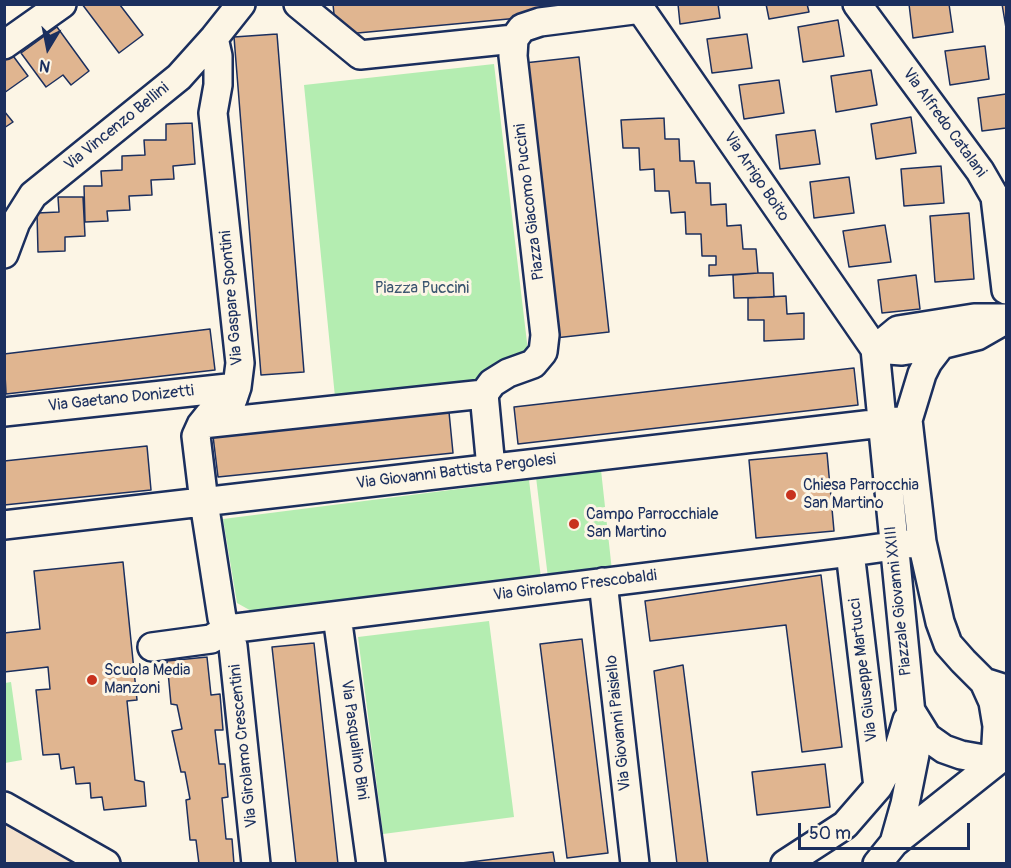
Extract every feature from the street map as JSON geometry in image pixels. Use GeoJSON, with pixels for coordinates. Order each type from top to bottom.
{"type":"FeatureCollection","features":[{"type":"Feature","properties":{"kind":"street"},"geometry":{"type":"LineString","coordinates":[[4,45],[62,4]]}},
{"type":"Feature","properties":{"kind":"street","name":"Via Vincenzo Bellini"},"geometry":{"type":"LineString","coordinates":[[4,254],[16,222],[33,195],[180,77],[241,4]]}},
{"type":"Feature","properties":{"kind":"street"},"geometry":{"type":"LineString","coordinates":[[298,4],[360,55],[514,39],[522,28],[540,22],[639,7]]}},
{"type":"Feature","properties":{"kind":"street","name":"Via Alfredo Catalani"},"geometry":{"type":"LineString","coordinates":[[857,4],[993,170],[1006,290]]}},
{"type":"Feature","properties":{"kind":"street","name":"Via Arrigo Boito"},"geometry":{"type":"LineString","coordinates":[[639,7],[875,349]]}},
{"type":"Feature","properties":{"kind":"street","name":"Via Gaspare Spontini"},"geometry":{"type":"LineString","coordinates":[[201,424],[209,415],[223,409],[233,399],[240,363],[213,113],[218,85],[218,56],[214,38]]}},
{"type":"Feature","properties":{"kind":"street","name":"Piazza Giacomo Puccini"},"geometry":{"type":"LineString","coordinates":[[484,394],[492,383],[508,373],[533,363],[543,352],[545,335],[513,56],[514,39]]}},
{"type":"Feature","properties":{"kind":"street","name":"Via Gaspare Spontini"},"geometry":{"type":"LineString","coordinates":[[191,65],[213,113]]}},
{"type":"Feature","properties":{"kind":"street"},"geometry":{"type":"LineString","coordinates":[[875,349],[898,330],[974,318],[1006,319]]}},
{"type":"Feature","properties":{"kind":"street"},"geometry":{"type":"LineString","coordinates":[[875,349],[902,351],[941,345],[977,336],[1006,319]]}},
{"type":"Feature","properties":{"kind":"street","name":"Piazzale Giovanni XXIII"},"geometry":{"type":"LineString","coordinates":[[910,710],[927,737],[944,749],[961,755],[1001,758],[993,702],[995,686],[963,661],[948,644],[940,622],[922,542],[908,420],[922,374],[941,345]]}},
{"type":"Feature","properties":{"kind":"street","name":"Piazzale Giovanni XXIII"},"geometry":{"type":"LineString","coordinates":[[875,349],[915,753],[905,804],[894,843]]}},
{"type":"Feature","properties":{"kind":"street","name":"Via Gaetano Donizetti"},"geometry":{"type":"LineString","coordinates":[[4,412],[237,387]]}},
{"type":"Feature","properties":{"kind":"street"},"geometry":{"type":"LineString","coordinates":[[228,629],[222,618],[204,502],[196,436],[201,424],[484,394],[491,468]]}},
{"type":"Feature","properties":{"kind":"street","name":"Via Giovanni Battista Pergolesi"},"geometry":{"type":"LineString","coordinates":[[4,525],[908,420]]}},
{"type":"Feature","properties":{"kind":"street","name":"Via Girolamo Frescobaldi"},"geometry":{"type":"LineString","coordinates":[[152,646],[211,639],[228,629],[922,542]]}},
{"type":"Feature","properties":{"kind":"street","name":"Via Giuseppe Martucci"},"geometry":{"type":"LineString","coordinates":[[850,552],[878,787]]}},
{"type":"Feature","properties":{"kind":"street","name":"Via Giovanni Paisiello"},"geometry":{"type":"LineString","coordinates":[[603,582],[635,864]]}},
{"type":"Feature","properties":{"kind":"street","name":"Via Pasqualino Bini"},"geometry":{"type":"LineString","coordinates":[[338,616],[371,864]]}},
{"type":"Feature","properties":{"kind":"street","name":"Via Girolamo Crescentini"},"geometry":{"type":"LineString","coordinates":[[228,629],[233,646],[256,864]]}},
{"type":"Feature","properties":{"kind":"street"},"geometry":{"type":"LineString","coordinates":[[785,864],[845,825],[878,787],[899,747],[910,710]]}},
{"type":"Feature","properties":{"kind":"street"},"geometry":{"type":"LineString","coordinates":[[877,864],[894,843],[1001,758]]}},
{"type":"Feature","properties":{"kind":"street"},"geometry":{"type":"LineString","coordinates":[[12,811],[106,864]]}},
{"type":"Feature","properties":{"kind":"shaded area"},"geometry":{"type":"Polygon","coordinates":[[[5,811],[91,864],[5,864],[5,811]]]}},
{"type":"Feature","properties":{"kind":"green space","name":"Piazza Puccini"},"geometry":{"type":"Polygon","coordinates":[[[494,64],[528,351],[477,382],[335,397],[304,85],[494,64]]]}},
{"type":"Feature","properties":{"kind":"green space","name":"Campo Parrocchiale San Martino"},"geometry":{"type":"Polygon","coordinates":[[[601,470],[612,571],[548,578],[536,477],[601,470]]]}},
{"type":"Feature","properties":{"kind":"green space"},"geometry":{"type":"Polygon","coordinates":[[[529,480],[541,578],[255,613],[237,603],[223,519],[529,480]]]}},
{"type":"Feature","properties":{"kind":"green space"},"geometry":{"type":"Polygon","coordinates":[[[489,621],[514,817],[383,834],[358,637],[489,621]]]}},
{"type":"Feature","properties":{"kind":"green space"},"geometry":{"type":"Polygon","coordinates":[[[11,682],[22,760],[5,763],[5,683],[11,682]]]}},
{"type":"Feature","properties":{"kind":"building"},"geometry":{"type":"Polygon","coordinates":[[[82,4],[122,4],[120,5],[143,35],[119,53],[82,4]]]}},
{"type":"Feature","properties":{"kind":"building"},"geometry":{"type":"Polygon","coordinates":[[[333,4],[572,4],[573,13],[336,35],[333,4]]]}},
{"type":"Feature","properties":{"kind":"building"},"geometry":{"type":"Polygon","coordinates":[[[678,4],[718,4],[720,18],[680,24],[678,4]]]}},
{"type":"Feature","properties":{"kind":"building"},"geometry":{"type":"Polygon","coordinates":[[[766,4],[807,4],[809,12],[769,19],[766,4]]]}},
{"type":"Feature","properties":{"kind":"building"},"geometry":{"type":"Polygon","coordinates":[[[909,4],[949,4],[953,32],[913,38],[909,4]]]}},
{"type":"Feature","properties":{"kind":"building"},"geometry":{"type":"Polygon","coordinates":[[[1002,4],[1006,4],[1006,28],[1002,4]]]}},
{"type":"Feature","properties":{"kind":"building"},"geometry":{"type":"Polygon","coordinates":[[[838,20],[844,56],[803,62],[798,27],[838,20]]]}},
{"type":"Feature","properties":{"kind":"building"},"geometry":{"type":"Polygon","coordinates":[[[57,27],[89,71],[71,85],[63,75],[46,87],[21,53],[57,27]]]}},
{"type":"Feature","properties":{"kind":"building"},"geometry":{"type":"Polygon","coordinates":[[[277,34],[304,372],[261,375],[234,37],[277,34]]]}},
{"type":"Feature","properties":{"kind":"building"},"geometry":{"type":"Polygon","coordinates":[[[747,34],[752,68],[712,73],[707,39],[747,34]]]}},
{"type":"Feature","properties":{"kind":"building"},"geometry":{"type":"Polygon","coordinates":[[[985,46],[989,79],[950,85],[945,51],[985,46]]]}},
{"type":"Feature","properties":{"kind":"building"},"geometry":{"type":"Polygon","coordinates":[[[8,49],[28,76],[4,93],[4,51],[8,49]]]}},
{"type":"Feature","properties":{"kind":"building"},"geometry":{"type":"Polygon","coordinates":[[[579,57],[609,332],[555,338],[524,63],[579,57]]]}},
{"type":"Feature","properties":{"kind":"building"},"geometry":{"type":"Polygon","coordinates":[[[871,70],[877,105],[836,112],[831,76],[871,70]]]}},
{"type":"Feature","properties":{"kind":"building"},"geometry":{"type":"Polygon","coordinates":[[[779,80],[784,113],[744,119],[739,85],[779,80]]]}},
{"type":"Feature","properties":{"kind":"building"},"geometry":{"type":"Polygon","coordinates":[[[1006,94],[1006,128],[982,131],[978,98],[1006,94]]]}},
{"type":"Feature","properties":{"kind":"building"},"geometry":{"type":"Polygon","coordinates":[[[4,111],[13,122],[4,128],[4,111]]]}},
{"type":"Feature","properties":{"kind":"building"},"geometry":{"type":"Polygon","coordinates":[[[911,117],[916,153],[876,159],[871,124],[911,117]]]}},
{"type":"Feature","properties":{"kind":"building"},"geometry":{"type":"Polygon","coordinates":[[[664,118],[665,139],[679,139],[680,161],[694,161],[696,183],[710,183],[711,205],[726,204],[727,226],[741,225],[743,249],[756,249],[758,273],[709,276],[709,265],[716,265],[716,256],[702,256],[701,234],[686,234],[685,212],[671,213],[669,191],[655,191],[654,169],[640,170],[639,148],[623,148],[621,120],[664,118]]]}},
{"type":"Feature","properties":{"kind":"building"},"geometry":{"type":"Polygon","coordinates":[[[192,123],[195,164],[173,166],[174,179],[151,180],[152,195],[129,196],[130,210],[107,211],[108,221],[85,222],[84,186],[102,186],[101,171],[122,170],[122,156],[145,155],[144,140],[166,140],[166,124],[192,123]]]}},
{"type":"Feature","properties":{"kind":"building"},"geometry":{"type":"Polygon","coordinates":[[[815,130],[820,164],[780,169],[776,135],[815,130]]]}},
{"type":"Feature","properties":{"kind":"building"},"geometry":{"type":"Polygon","coordinates":[[[941,166],[944,203],[904,206],[901,169],[941,166]]]}},
{"type":"Feature","properties":{"kind":"building"},"geometry":{"type":"Polygon","coordinates":[[[849,177],[854,213],[814,218],[810,182],[849,177]]]}},
{"type":"Feature","properties":{"kind":"building"},"geometry":{"type":"Polygon","coordinates":[[[58,197],[83,197],[85,236],[65,237],[65,251],[38,252],[37,213],[59,212],[58,197]]]}},
{"type":"Feature","properties":{"kind":"building"},"geometry":{"type":"Polygon","coordinates":[[[969,213],[974,279],[935,282],[930,216],[969,213]]]}},
{"type":"Feature","properties":{"kind":"building"},"geometry":{"type":"Polygon","coordinates":[[[885,225],[891,262],[849,267],[843,231],[885,225]]]}},
{"type":"Feature","properties":{"kind":"building"},"geometry":{"type":"Polygon","coordinates":[[[773,273],[774,297],[734,298],[733,275],[773,273]]]}},
{"type":"Feature","properties":{"kind":"building"},"geometry":{"type":"Polygon","coordinates":[[[916,275],[920,309],[882,313],[878,280],[916,275]]]}},
{"type":"Feature","properties":{"kind":"building"},"geometry":{"type":"Polygon","coordinates":[[[786,296],[787,314],[804,313],[804,339],[764,341],[764,320],[748,320],[748,298],[786,296]]]}},
{"type":"Feature","properties":{"kind":"building"},"geometry":{"type":"Polygon","coordinates":[[[210,329],[215,370],[6,394],[4,354],[210,329]]]}},
{"type":"Feature","properties":{"kind":"building"},"geometry":{"type":"Polygon","coordinates":[[[854,368],[858,405],[518,444],[514,407],[854,368]]]}},
{"type":"Feature","properties":{"kind":"building"},"geometry":{"type":"Polygon","coordinates":[[[449,412],[453,453],[218,477],[213,436],[449,412]]]}},
{"type":"Feature","properties":{"kind":"building"},"geometry":{"type":"Polygon","coordinates":[[[147,446],[151,490],[4,505],[4,461],[147,446]]]}},
{"type":"Feature","properties":{"kind":"building","name":"Chiesa Parrocchia San Martino"},"geometry":{"type":"Polygon","coordinates":[[[827,453],[834,531],[756,538],[749,460],[827,453]]]}},
{"type":"Feature","properties":{"kind":"building","name":"Scuola Media Manzoni"},"geometry":{"type":"Polygon","coordinates":[[[123,562],[137,700],[127,701],[135,780],[144,782],[146,806],[104,810],[102,797],[91,798],[90,783],[76,784],[74,767],[61,769],[59,754],[43,755],[36,690],[50,689],[48,667],[4,672],[4,633],[40,629],[34,571],[123,562]]]}},
{"type":"Feature","properties":{"kind":"building"},"geometry":{"type":"Polygon","coordinates":[[[821,575],[842,747],[802,752],[786,625],[650,641],[645,601],[821,575]]]}},
{"type":"Feature","properties":{"kind":"building"},"geometry":{"type":"Polygon","coordinates":[[[582,639],[608,853],[567,858],[540,644],[582,639]]]}},
{"type":"Feature","properties":{"kind":"building"},"geometry":{"type":"Polygon","coordinates":[[[314,643],[338,864],[296,864],[272,647],[314,643]]]}},
{"type":"Feature","properties":{"kind":"building"},"geometry":{"type":"Polygon","coordinates":[[[207,657],[211,695],[220,694],[223,730],[215,730],[219,764],[225,764],[228,797],[222,798],[226,839],[232,839],[234,864],[199,864],[196,840],[190,840],[186,800],[190,799],[185,772],[181,772],[172,731],[182,729],[177,705],[171,704],[167,661],[207,657]]]}},
{"type":"Feature","properties":{"kind":"building"},"geometry":{"type":"Polygon","coordinates":[[[683,665],[708,864],[677,864],[654,671],[683,665]]]}},
{"type":"Feature","properties":{"kind":"building"},"geometry":{"type":"Polygon","coordinates":[[[825,764],[830,807],[757,815],[752,772],[825,764]]]}},
{"type":"Feature","properties":{"kind":"building"},"geometry":{"type":"Polygon","coordinates":[[[553,852],[555,864],[453,864],[553,852]]]}},
{"type":"Feature","properties":{"kind":"place","name":"Chiesa Parrocchia San Martino"},"geometry":{"type":"Point","coordinates":[791,495]}},
{"type":"Feature","properties":{"kind":"place","name":"Campo Parrocchiale San Martino"},"geometry":{"type":"Point","coordinates":[574,524]}},
{"type":"Feature","properties":{"kind":"place","name":"Scuola Media Manzoni"},"geometry":{"type":"Point","coordinates":[92,680]}}]}
